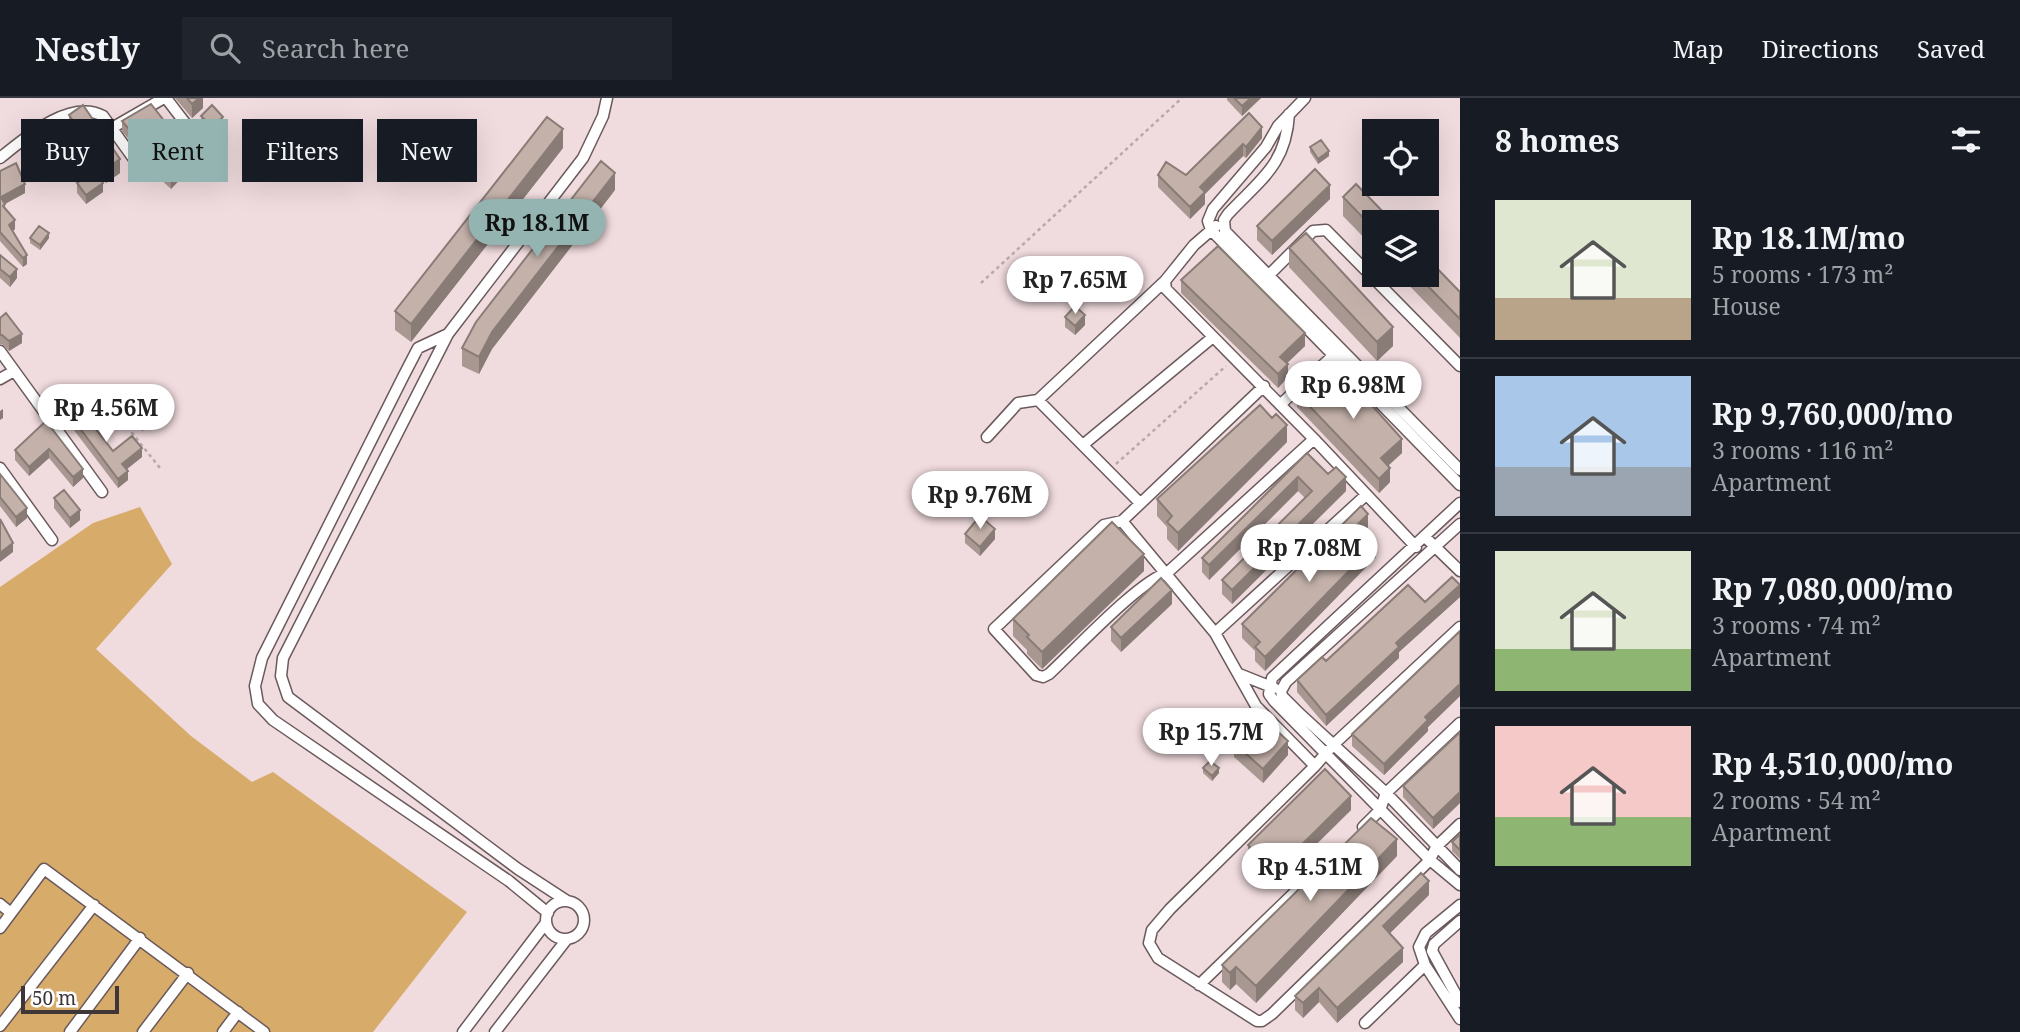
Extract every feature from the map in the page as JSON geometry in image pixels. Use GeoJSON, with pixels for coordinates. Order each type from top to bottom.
{"type":"FeatureCollection","features":[{"type":"Feature","properties":{"kind":"street"},"geometry":{"type":"LineString","coordinates":[[114,127],[165,98],[174,119]]}},
{"type":"Feature","properties":{"kind":"street"},"geometry":{"type":"LineString","coordinates":[[495,1032],[567,939],[579,933],[584,922],[582,911],[507,861],[288,697],[281,676],[283,658],[448,334],[583,158],[603,116],[607,98]]}},
{"type":"Feature","properties":{"kind":"street"},"geometry":{"type":"LineString","coordinates":[[1305,98],[1278,126],[1266,147],[1213,209],[1208,220],[1211,230],[1460,470]]}},
{"type":"Feature","properties":{"kind":"street"},"geometry":{"type":"LineString","coordinates":[[61,119],[81,111],[99,114],[104,119]]}},
{"type":"Feature","properties":{"kind":"street"},"geometry":{"type":"LineString","coordinates":[[987,437],[1018,403],[1038,400],[1165,281],[1211,230],[1224,220],[1278,162],[1288,131],[1289,114]]}},
{"type":"Feature","properties":{"kind":"street"},"geometry":{"type":"LineString","coordinates":[[1278,126],[1288,131]]}},
{"type":"Feature","properties":{"kind":"street"},"geometry":{"type":"LineString","coordinates":[[114,131],[128,151]]}},
{"type":"Feature","properties":{"kind":"street"},"geometry":{"type":"LineString","coordinates":[[0,158],[21,143]]}},
{"type":"Feature","properties":{"kind":"street"},"geometry":{"type":"LineString","coordinates":[[1224,220],[1225,231],[1460,485]]}},
{"type":"Feature","properties":{"kind":"street"},"geometry":{"type":"LineString","coordinates":[[1268,276],[1313,231],[1318,228],[1326,230],[1460,366]]}},
{"type":"Feature","properties":{"kind":"street"},"geometry":{"type":"LineString","coordinates":[[1165,281],[1166,289],[1236,357],[1416,547]]}},
{"type":"Feature","properties":{"kind":"street"},"geometry":{"type":"LineString","coordinates":[[448,334],[418,348],[270,638],[255,686],[256,695],[258,704],[273,720],[509,881],[548,913]]}},
{"type":"Feature","properties":{"kind":"street"},"geometry":{"type":"LineString","coordinates":[[1084,444],[1213,337]]}},
{"type":"Feature","properties":{"kind":"street"},"geometry":{"type":"LineString","coordinates":[[0,351],[102,492]]}},
{"type":"Feature","properties":{"kind":"street"},"geometry":{"type":"LineString","coordinates":[[1281,404],[1337,352]]}},
{"type":"Feature","properties":{"kind":"street"},"geometry":{"type":"LineString","coordinates":[[0,379],[14,371]]}},
{"type":"Feature","properties":{"kind":"street"},"geometry":{"type":"LineString","coordinates":[[1264,386],[1122,521],[1104,525],[1072,552],[996,625],[996,635],[1036,675],[1043,677],[1127,601],[1160,575],[1167,573],[1314,439]]}},
{"type":"Feature","properties":{"kind":"street"},"geometry":{"type":"LineString","coordinates":[[1038,400],[1140,503]]}},
{"type":"Feature","properties":{"kind":"street"},"geometry":{"type":"LineString","coordinates":[[0,468],[52,540]]}},
{"type":"Feature","properties":{"kind":"street"},"geometry":{"type":"LineString","coordinates":[[1214,633],[1366,495]]}},
{"type":"Feature","properties":{"kind":"street"},"geometry":{"type":"LineString","coordinates":[[1460,503],[1416,547],[1272,678],[1269,685],[1274,701],[1430,860],[1460,886]]}},
{"type":"Feature","properties":{"kind":"street"},"geometry":{"type":"LineString","coordinates":[[1122,521],[1214,633],[1256,706],[1315,766]]}},
{"type":"Feature","properties":{"kind":"street"},"geometry":{"type":"LineString","coordinates":[[1460,524],[1437,548],[1286,682],[1281,691],[1282,696],[1386,793],[1460,870]]}},
{"type":"Feature","properties":{"kind":"street"},"geometry":{"type":"LineString","coordinates":[[1425,537],[1460,571]]}},
{"type":"Feature","properties":{"kind":"street"},"geometry":{"type":"LineString","coordinates":[[1460,627],[1333,745],[1170,909],[1152,930],[1149,943],[1153,952],[1199,985],[1242,1013],[1262,1021],[1430,860],[1436,848],[1460,824]]}},
{"type":"Feature","properties":{"kind":"street"},"geometry":{"type":"LineString","coordinates":[[1239,674],[1281,691]]}},
{"type":"Feature","properties":{"kind":"street"},"geometry":{"type":"LineString","coordinates":[[1352,838],[1380,810],[1386,793],[1460,723]]}},
{"type":"Feature","properties":{"kind":"street"},"geometry":{"type":"LineString","coordinates":[[1199,985],[1333,856]]}},
{"type":"Feature","properties":{"kind":"street"},"geometry":{"type":"LineString","coordinates":[[0,928],[44,869],[188,973],[264,1032]]}},
{"type":"Feature","properties":{"kind":"street"},"geometry":{"type":"LineString","coordinates":[[463,1032],[545,924],[548,913],[556,904],[567,901]]}},
{"type":"Feature","properties":{"kind":"street"},"geometry":{"type":"LineString","coordinates":[[0,904],[11,913]]}},
{"type":"Feature","properties":{"kind":"street"},"geometry":{"type":"LineString","coordinates":[[0,1026],[94,905]]}},
{"type":"Feature","properties":{"kind":"street"},"geometry":{"type":"LineString","coordinates":[[1459,913],[1421,939],[1419,947],[1425,965],[1460,1019]]}},
{"type":"Feature","properties":{"kind":"street"},"geometry":{"type":"LineString","coordinates":[[1459,913],[1432,951],[1460,1002]]}},
{"type":"Feature","properties":{"kind":"street"},"geometry":{"type":"LineString","coordinates":[[545,924],[553,935],[567,939]]}},
{"type":"Feature","properties":{"kind":"street"},"geometry":{"type":"LineString","coordinates":[[70,1032],[140,938]]}},
{"type":"Feature","properties":{"kind":"street"},"geometry":{"type":"LineString","coordinates":[[1365,1023],[1425,965]]}},
{"type":"Feature","properties":{"kind":"street"},"geometry":{"type":"LineString","coordinates":[[143,1032],[188,973]]}},
{"type":"Feature","properties":{"kind":"street"},"geometry":{"type":"LineString","coordinates":[[223,1032],[238,1012]]}},
{"type":"Feature","properties":{"kind":"path"},"geometry":{"type":"LineString","coordinates":[[981,284],[1182,98]]}},
{"type":"Feature","properties":{"kind":"path"},"geometry":{"type":"LineString","coordinates":[[1109,470],[1236,357]]}},
{"type":"Feature","properties":{"kind":"path"},"geometry":{"type":"LineString","coordinates":[[37,405],[93,397],[105,399],[160,468]]}},
{"type":"Feature","properties":{"kind":"shaded area"},"geometry":{"type":"Polygon","coordinates":[[[140,507],[172,564],[96,649],[191,736],[252,782],[273,772],[467,912],[373,1032],[0,1032],[0,587],[93,523],[140,507]]]}},
{"type":"Feature","properties":{"kind":"building"},"geometry":{"type":"Polygon","coordinates":[[[187,98],[199,98],[192,104],[187,98]]]}},
{"type":"Feature","properties":{"kind":"building"},"geometry":{"type":"Polygon","coordinates":[[[1234,98],[1251,98],[1242,106],[1234,98]]]}},
{"type":"Feature","properties":{"kind":"building"},"geometry":{"type":"Polygon","coordinates":[[[151,104],[163,119],[128,119],[128,128],[122,121],[151,104]]]}},
{"type":"Feature","properties":{"kind":"building"},"geometry":{"type":"Polygon","coordinates":[[[83,105],[93,119],[72,119],[69,115],[83,105]]]}},
{"type":"Feature","properties":{"kind":"building"},"geometry":{"type":"Polygon","coordinates":[[[212,105],[223,117],[204,119],[201,116],[212,105]]]}},
{"type":"Feature","properties":{"kind":"building"},"geometry":{"type":"Polygon","coordinates":[[[1249,113],[1262,127],[1246,147],[1243,144],[1200,187],[1205,192],[1190,207],[1158,175],[1166,162],[1186,175],[1249,113]]]}},
{"type":"Feature","properties":{"kind":"building"},"geometry":{"type":"Polygon","coordinates":[[[547,117],[563,129],[411,324],[395,311],[547,117]]]}},
{"type":"Feature","properties":{"kind":"building"},"geometry":{"type":"Polygon","coordinates":[[[1321,140],[1329,151],[1318,159],[1310,147],[1321,140]]]}},
{"type":"Feature","properties":{"kind":"building"},"geometry":{"type":"Polygon","coordinates":[[[114,150],[120,159],[114,163],[114,150]]]}},
{"type":"Feature","properties":{"kind":"building"},"geometry":{"type":"Polygon","coordinates":[[[601,161],[615,173],[492,332],[479,357],[462,348],[476,322],[601,161]]]}},
{"type":"Feature","properties":{"kind":"building"},"geometry":{"type":"Polygon","coordinates":[[[16,163],[21,182],[25,184],[1,197],[5,204],[3,206],[15,220],[9,225],[27,255],[23,258],[0,232],[0,171],[16,163]]]}},
{"type":"Feature","properties":{"kind":"building"},"geometry":{"type":"Polygon","coordinates":[[[1315,169],[1330,185],[1272,241],[1257,226],[1315,169]]]}},
{"type":"Feature","properties":{"kind":"building"},"geometry":{"type":"Polygon","coordinates":[[[102,182],[103,183],[86,195],[77,183],[102,182]]]}},
{"type":"Feature","properties":{"kind":"building"},"geometry":{"type":"Polygon","coordinates":[[[1356,184],[1362,190],[1362,196],[1368,196],[1381,210],[1362,210],[1362,217],[1343,197],[1356,184]]]}},
{"type":"Feature","properties":{"kind":"building"},"geometry":{"type":"Polygon","coordinates":[[[39,226],[49,233],[40,245],[30,238],[39,226]]]}},
{"type":"Feature","properties":{"kind":"building"},"geometry":{"type":"Polygon","coordinates":[[[1306,233],[1393,327],[1377,342],[1289,248],[1306,233]]]}},
{"type":"Feature","properties":{"kind":"building"},"geometry":{"type":"Polygon","coordinates":[[[1218,246],[1305,333],[1280,357],[1288,364],[1278,374],[1181,280],[1218,246]]]}},
{"type":"Feature","properties":{"kind":"building"},"geometry":{"type":"Polygon","coordinates":[[[0,255],[17,269],[10,277],[0,269],[0,255]]]}},
{"type":"Feature","properties":{"kind":"building"},"geometry":{"type":"Polygon","coordinates":[[[1439,270],[1460,292],[1460,319],[1429,287],[1439,287],[1439,270]]]}},
{"type":"Feature","properties":{"kind":"building"},"geometry":{"type":"Polygon","coordinates":[[[1075,306],[1085,315],[1075,326],[1065,317],[1075,306]]]}},
{"type":"Feature","properties":{"kind":"building"},"geometry":{"type":"Polygon","coordinates":[[[6,313],[22,334],[9,341],[0,335],[0,318],[6,313]]]}},
{"type":"Feature","properties":{"kind":"building"},"geometry":{"type":"Polygon","coordinates":[[[1341,371],[1402,439],[1381,458],[1390,468],[1379,479],[1297,393],[1309,381],[1319,392],[1341,371]]]}},
{"type":"Feature","properties":{"kind":"building"},"geometry":{"type":"Polygon","coordinates":[[[139,393],[153,413],[142,421],[128,402],[139,393]]]}},
{"type":"Feature","properties":{"kind":"building"},"geometry":{"type":"Polygon","coordinates":[[[76,404],[113,451],[132,436],[142,448],[122,464],[128,471],[118,479],[67,411],[76,404]]]}},
{"type":"Feature","properties":{"kind":"building"},"geometry":{"type":"Polygon","coordinates":[[[1260,405],[1272,418],[1276,414],[1287,425],[1178,533],[1167,522],[1172,516],[1157,499],[1260,405]]]}},
{"type":"Feature","properties":{"kind":"building"},"geometry":{"type":"Polygon","coordinates":[[[46,421],[83,469],[73,477],[49,449],[29,467],[15,450],[46,421]]]}},
{"type":"Feature","properties":{"kind":"building"},"geometry":{"type":"Polygon","coordinates":[[[1307,453],[1328,474],[1336,467],[1346,477],[1232,590],[1222,580],[1312,491],[1298,477],[1209,565],[1202,558],[1307,453]]]}},
{"type":"Feature","properties":{"kind":"building"},"geometry":{"type":"Polygon","coordinates":[[[0,474],[27,508],[16,517],[0,497],[0,474]]]}},
{"type":"Feature","properties":{"kind":"building"},"geometry":{"type":"Polygon","coordinates":[[[64,490],[80,510],[70,518],[54,498],[64,490]]]}},
{"type":"Feature","properties":{"kind":"building"},"geometry":{"type":"Polygon","coordinates":[[[1361,506],[1368,514],[1357,525],[1376,543],[1265,657],[1255,647],[1260,642],[1242,624],[1361,506]]]}},
{"type":"Feature","properties":{"kind":"building"},"geometry":{"type":"Polygon","coordinates":[[[980,516],[995,529],[980,547],[965,534],[980,516]]]}},
{"type":"Feature","properties":{"kind":"building"},"geometry":{"type":"Polygon","coordinates":[[[0,519],[13,543],[0,553],[0,519]]]}},
{"type":"Feature","properties":{"kind":"building"},"geometry":{"type":"Polygon","coordinates":[[[1112,522],[1144,554],[1042,652],[1013,619],[1112,522]]]}},
{"type":"Feature","properties":{"kind":"building"},"geometry":{"type":"Polygon","coordinates":[[[1452,577],[1460,585],[1396,643],[1399,647],[1326,715],[1297,680],[1322,657],[1326,661],[1408,585],[1425,602],[1452,577]]]}},
{"type":"Feature","properties":{"kind":"building"},"geometry":{"type":"Polygon","coordinates":[[[1161,578],[1172,590],[1121,638],[1111,627],[1161,578]]]}},
{"type":"Feature","properties":{"kind":"building"},"geometry":{"type":"Polygon","coordinates":[[[1460,631],[1460,684],[1425,717],[1428,720],[1384,764],[1352,734],[1460,631]]]}},
{"type":"Feature","properties":{"kind":"building"},"geometry":{"type":"Polygon","coordinates":[[[1260,715],[1288,741],[1263,769],[1234,743],[1260,715]]]}},
{"type":"Feature","properties":{"kind":"building"},"geometry":{"type":"Polygon","coordinates":[[[1460,732],[1460,792],[1433,818],[1403,786],[1460,732]]]}},
{"type":"Feature","properties":{"kind":"building"},"geometry":{"type":"Polygon","coordinates":[[[1210,761],[1219,768],[1212,776],[1203,768],[1210,761]]]}},
{"type":"Feature","properties":{"kind":"building"},"geometry":{"type":"Polygon","coordinates":[[[1325,769],[1351,796],[1274,872],[1248,845],[1325,769]]]}},
{"type":"Feature","properties":{"kind":"building"},"geometry":{"type":"Polygon","coordinates":[[[1371,818],[1397,839],[1256,986],[1236,967],[1230,973],[1222,965],[1371,818]]]}},
{"type":"Feature","properties":{"kind":"building"},"geometry":{"type":"Polygon","coordinates":[[[1460,834],[1460,850],[1452,842],[1460,834]]]}},
{"type":"Feature","properties":{"kind":"building"},"geometry":{"type":"Polygon","coordinates":[[[1421,873],[1429,881],[1383,926],[1403,948],[1337,1008],[1319,988],[1303,1003],[1295,996],[1421,873]]]}}]}
